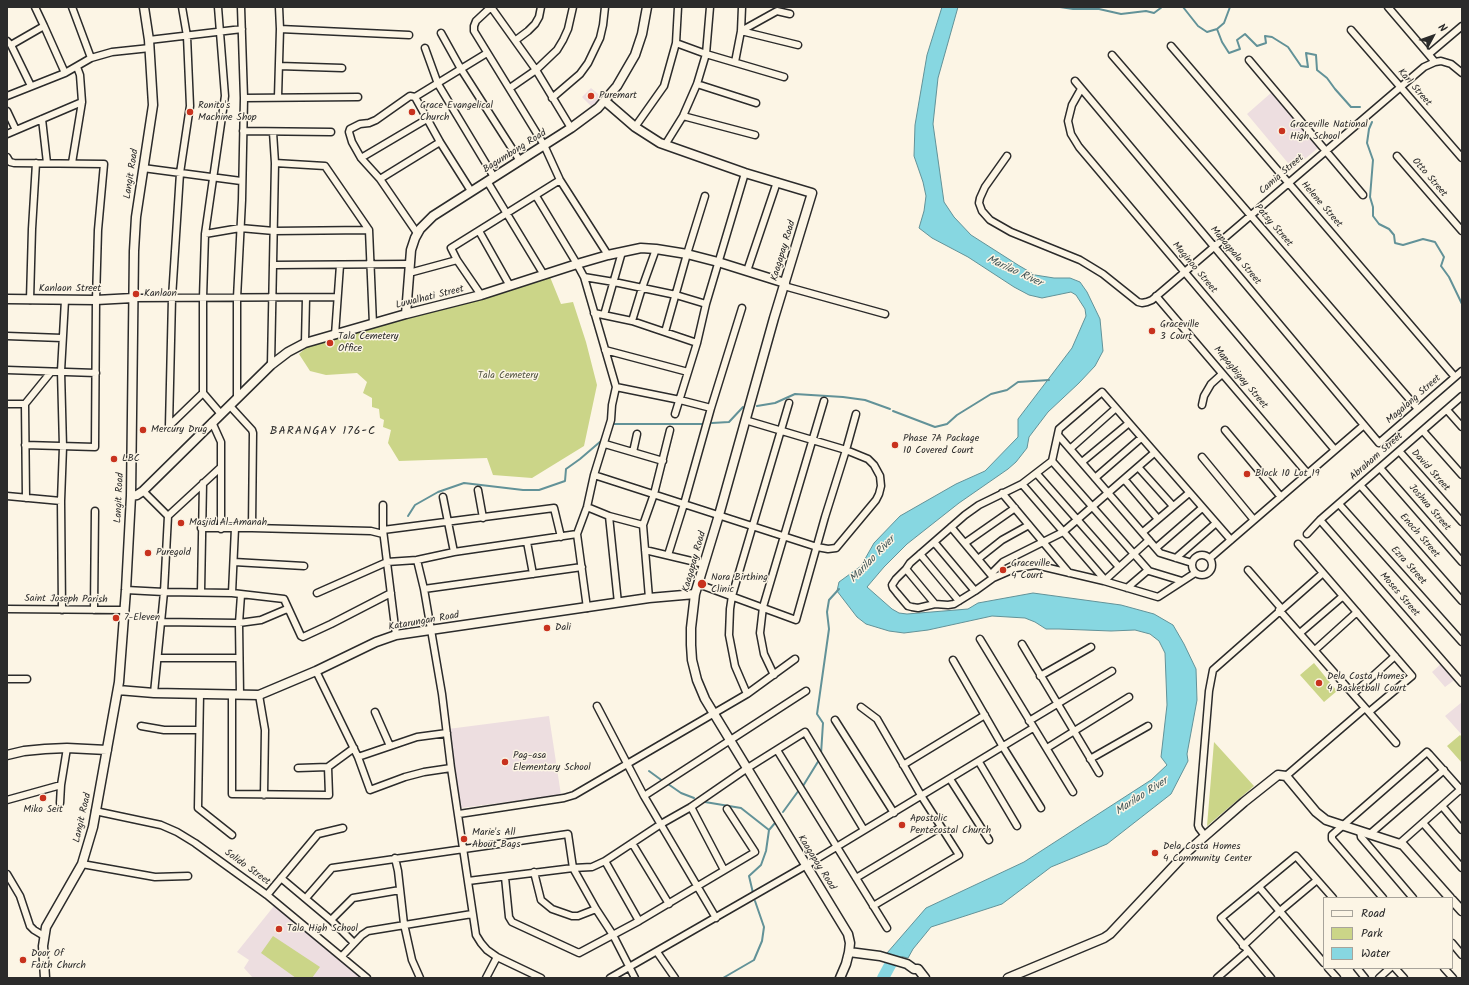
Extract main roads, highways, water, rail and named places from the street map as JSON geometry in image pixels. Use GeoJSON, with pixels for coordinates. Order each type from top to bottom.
{"type":"FeatureCollection","features":[{"type":"Feature","properties":{"kind":"water"},"geometry":{"type":"Polygon","coordinates":[[[942,7],[958,7],[938,78],[933,124],[944,202],[954,217],[971,235],[1035,275],[1054,278],[1070,278],[1080,282],[1087,292],[1100,319],[1103,351],[1095,366],[1048,412],[1029,437],[1027,448],[1016,462],[959,503],[907,544],[867,587],[892,609],[899,613],[907,614],[968,609],[978,603],[1033,593],[1121,605],[1154,614],[1173,625],[1184,644],[1196,669],[1197,700],[1187,754],[1188,761],[1171,794],[1107,844],[1051,867],[1002,904],[931,927],[913,949],[908,958],[887,953],[926,908],[1024,862],[1151,780],[1167,765],[1161,757],[1167,705],[1165,653],[1159,641],[1150,634],[1135,630],[1111,631],[1046,629],[1025,618],[992,616],[928,630],[904,633],[889,631],[866,624],[857,617],[837,591],[839,582],[861,566],[874,543],[900,516],[956,484],[985,471],[1018,437],[1018,419],[1072,348],[1086,316],[1085,309],[1076,295],[1071,292],[1042,298],[1029,295],[968,257],[932,238],[919,228],[924,211],[926,196],[914,156],[915,125],[927,55],[942,7]]]}},
{"type":"Feature","properties":{"kind":"waterway"},"geometry":{"type":"LineString","coordinates":[[1060,7],[1073,9],[1099,9],[1121,14],[1146,11],[1154,13],[1162,7]]}},
{"type":"Feature","properties":{"kind":"waterway"},"geometry":{"type":"LineString","coordinates":[[1183,7],[1198,26],[1207,32],[1217,29],[1224,23],[1230,7]]}},
{"type":"Feature","properties":{"kind":"waterway"},"geometry":{"type":"LineString","coordinates":[[1217,29],[1222,42],[1229,53],[1240,49],[1237,40],[1245,34],[1257,46],[1266,43],[1265,36],[1272,37],[1288,47],[1301,66],[1308,67],[1306,53],[1316,55],[1317,70],[1327,78],[1351,107],[1360,107]]}},
{"type":"Feature","properties":{"kind":"waterway"},"geometry":{"type":"LineString","coordinates":[[1372,122],[1369,129],[1367,143],[1373,160],[1370,197],[1373,207],[1373,216],[1379,224],[1389,229],[1394,235],[1395,243],[1403,245],[1423,239],[1435,242],[1444,257],[1441,266],[1449,277],[1462,304]]}},
{"type":"Feature","properties":{"kind":"waterway"},"geometry":{"type":"LineString","coordinates":[[893,411],[935,427],[947,424],[957,415],[991,394],[1007,390],[1018,382],[1049,380]]}},
{"type":"Feature","properties":{"kind":"waterway"},"geometry":{"type":"LineString","coordinates":[[757,406],[775,403],[795,394],[865,400],[890,409]]}},
{"type":"Feature","properties":{"kind":"waterway"},"geometry":{"type":"LineString","coordinates":[[712,423],[729,422],[743,407]]}},
{"type":"Feature","properties":{"kind":"waterway"},"geometry":{"type":"LineString","coordinates":[[612,424],[703,424]]}},
{"type":"Feature","properties":{"kind":"waterway"},"geometry":{"type":"LineString","coordinates":[[408,516],[415,505],[438,492],[464,483],[523,490],[539,490],[565,481],[566,469],[601,441],[605,432]]}},
{"type":"Feature","properties":{"kind":"waterway"},"geometry":{"type":"LineString","coordinates":[[821,754],[823,723],[817,714],[829,629],[827,612],[829,600],[839,589]]}},
{"type":"Feature","properties":{"kind":"waterway"},"geometry":{"type":"LineString","coordinates":[[803,786],[819,760]]}},
{"type":"Feature","properties":{"kind":"waterway"},"geometry":{"type":"LineString","coordinates":[[649,771],[664,782]]}},
{"type":"Feature","properties":{"kind":"waterway"},"geometry":{"type":"LineString","coordinates":[[668,784],[681,793],[694,798]]}},
{"type":"Feature","properties":{"kind":"waterway"},"geometry":{"type":"LineString","coordinates":[[783,812],[799,790]]}},
{"type":"Feature","properties":{"kind":"waterway"},"geometry":{"type":"LineString","coordinates":[[705,802],[741,808],[769,830]]}},
{"type":"Feature","properties":{"kind":"waterway"},"geometry":{"type":"LineString","coordinates":[[753,893],[749,876],[761,865],[766,851],[769,830],[775,823]]}},
{"type":"Feature","properties":{"kind":"waterway"},"geometry":{"type":"LineString","coordinates":[[723,978],[754,960],[762,941],[764,927],[755,901]]}},
{"type":"Feature","properties":{"kind":"waterway","name":"Marilao River"},"geometry":{"type":"LineString","coordinates":[[883,978],[899,950]]}},
{"type":"Feature","properties":{"kind":"place","name":"Puremart"},"geometry":{"type":"Point","coordinates":[591,96]}},
{"type":"Feature","properties":{"kind":"place","name":"Ronito's Machine Shop"},"geometry":{"type":"Point","coordinates":[190,112]}},
{"type":"Feature","properties":{"kind":"place","name":"Grace Evangelical Church"},"geometry":{"type":"Point","coordinates":[412,112]}},
{"type":"Feature","properties":{"kind":"place","name":"Graceville National High School"},"geometry":{"type":"Point","coordinates":[1282,131]}},
{"type":"Feature","properties":{"kind":"place","name":"Kanlaon"},"geometry":{"type":"Point","coordinates":[136,294]}},
{"type":"Feature","properties":{"kind":"place","name":"Graceville 3 Court"},"geometry":{"type":"Point","coordinates":[1152,331]}},
{"type":"Feature","properties":{"kind":"place","name":"Tala Cemetery Office"},"geometry":{"type":"Point","coordinates":[330,343]}},
{"type":"Feature","properties":{"kind":"place","name":"Mercury Drug"},"geometry":{"type":"Point","coordinates":[143,430]}},
{"type":"Feature","properties":{"kind":"place","name":"Phase 7A Package 10 Covered Court"},"geometry":{"type":"Point","coordinates":[895,445]}},
{"type":"Feature","properties":{"kind":"place","name":"LBC"},"geometry":{"type":"Point","coordinates":[114,459]}},
{"type":"Feature","properties":{"kind":"place","name":"Block 10 Lot 19"},"geometry":{"type":"Point","coordinates":[1247,474]}},
{"type":"Feature","properties":{"kind":"place","name":"Masjid Al-Amanah"},"geometry":{"type":"Point","coordinates":[181,523]}},
{"type":"Feature","properties":{"kind":"place","name":"Puregold"},"geometry":{"type":"Point","coordinates":[148,553]}},
{"type":"Feature","properties":{"kind":"place","name":"Graceville 4 Court"},"geometry":{"type":"Point","coordinates":[1003,570]}},
{"type":"Feature","properties":{"kind":"place","name":"Nora Birthing Clinic"},"geometry":{"type":"Point","coordinates":[702,584]}},
{"type":"Feature","properties":{"kind":"place","name":"7-Eleven"},"geometry":{"type":"Point","coordinates":[116,618]}},
{"type":"Feature","properties":{"kind":"place","name":"Dali"},"geometry":{"type":"Point","coordinates":[547,628]}},
{"type":"Feature","properties":{"kind":"place","name":"Dela Costa Homes 4 Basketball Court"},"geometry":{"type":"Point","coordinates":[1319,683]}},
{"type":"Feature","properties":{"kind":"place","name":"Pag-asa Elementary School"},"geometry":{"type":"Point","coordinates":[505,762]}},
{"type":"Feature","properties":{"kind":"place","name":"Miko Seit"},"geometry":{"type":"Point","coordinates":[43,798]}},
{"type":"Feature","properties":{"kind":"place","name":"Apostolic Pentecostal Church"},"geometry":{"type":"Point","coordinates":[902,825]}},
{"type":"Feature","properties":{"kind":"place","name":"Marie's All About Bags"},"geometry":{"type":"Point","coordinates":[464,839]}},
{"type":"Feature","properties":{"kind":"place","name":"Dela Costa Homes 4 Community Center"},"geometry":{"type":"Point","coordinates":[1155,853]}},
{"type":"Feature","properties":{"kind":"place","name":"Tala High School"},"geometry":{"type":"Point","coordinates":[279,929]}},
{"type":"Feature","properties":{"kind":"place","name":"Door Of Faith Church"},"geometry":{"type":"Point","coordinates":[23,960]}},
{"type":"Feature","properties":{"kind":"district","name":"BARANGAY 176-C"},"geometry":{"type":"Point","coordinates":[323,432]}},
{"type":"Feature","properties":{"kind":"park label","name":"Tala Cemetery"},"geometry":{"type":"Point","coordinates":[508,376]}}]}
